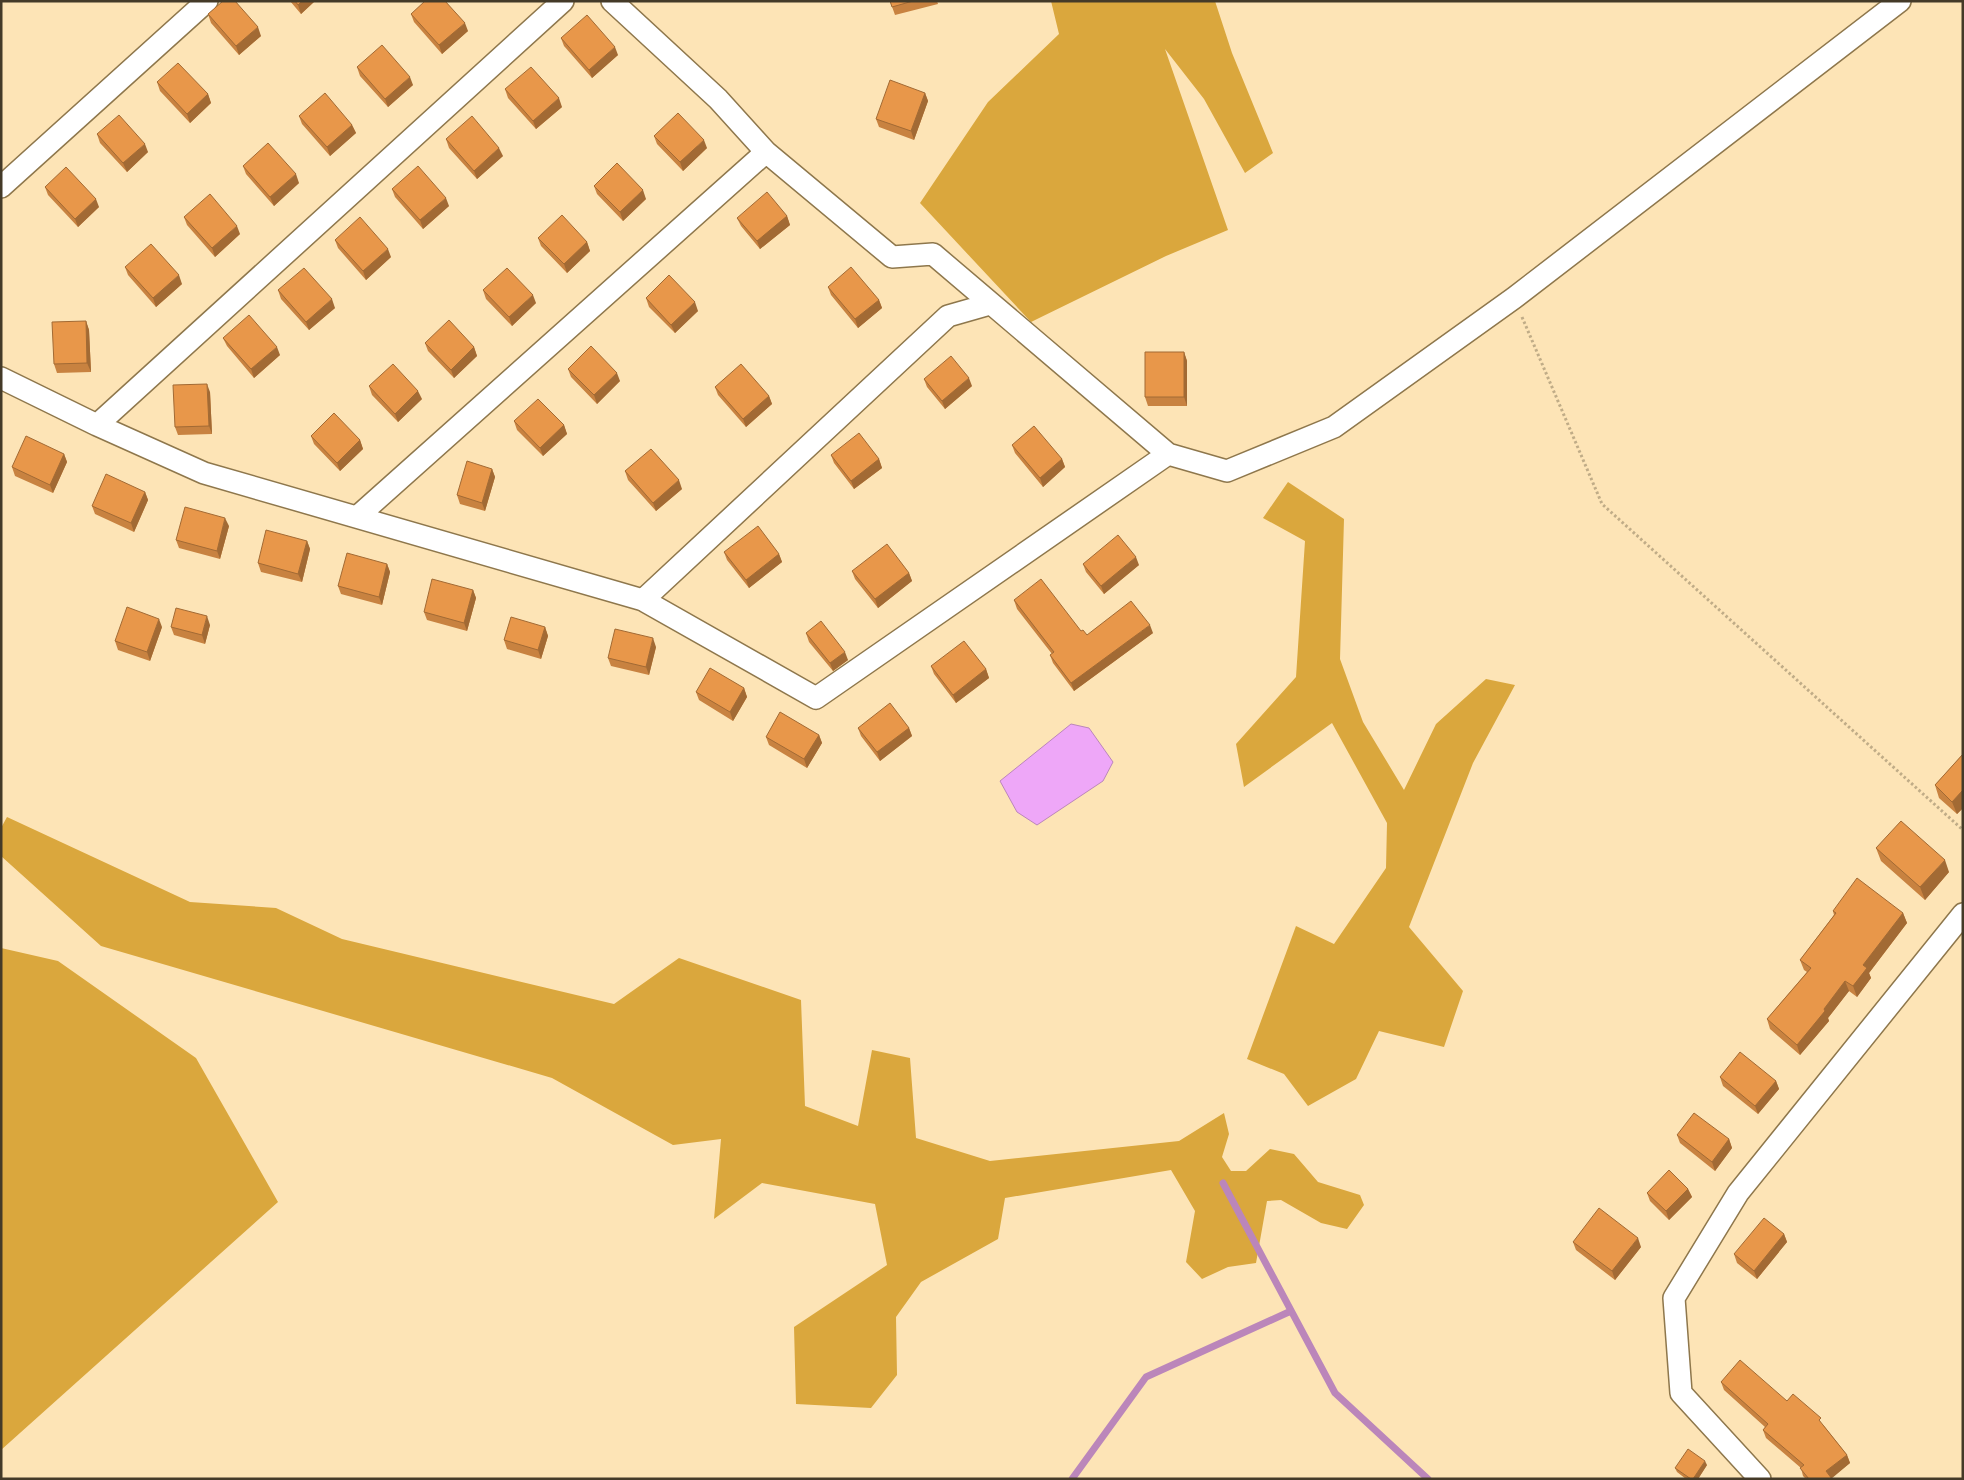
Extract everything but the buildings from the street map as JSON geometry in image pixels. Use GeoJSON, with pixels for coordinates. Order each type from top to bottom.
{"type":"FeatureCollection","features":[{"type":"Feature","properties":{"kind":"street"},"geometry":{"type":"LineString","coordinates":[[1,187],[207,1]]}},
{"type":"Feature","properties":{"kind":"street"},"geometry":{"type":"LineString","coordinates":[[98,425],[563,1]]}},
{"type":"Feature","properties":{"kind":"street"},"geometry":{"type":"LineString","coordinates":[[612,1],[718,98],[766,152],[892,257],[933,254],[1168,454],[1227,471],[1334,427],[1514,298],[1900,1]]}},
{"type":"Feature","properties":{"kind":"street"},"geometry":{"type":"LineString","coordinates":[[357,517],[766,152]]}},
{"type":"Feature","properties":{"kind":"street"},"geometry":{"type":"LineString","coordinates":[[643,600],[948,316],[990,304]]}},
{"type":"Feature","properties":{"kind":"street"},"geometry":{"type":"LineString","coordinates":[[1,378],[204,473],[643,600],[816,698],[1168,454]]}},
{"type":"Feature","properties":{"kind":"street"},"geometry":{"type":"LineString","coordinates":[[1760,1479],[1681,1393],[1674,1298],[1738,1192],[1963,914]]}},
{"type":"Feature","properties":{"kind":"path"},"geometry":{"type":"LineString","coordinates":[[1514,298],[1602,504],[1963,830]]}},
{"type":"Feature","properties":{"kind":"shaded area"},"geometry":{"type":"Polygon","coordinates":[[[1051,1],[1215,1],[1232,53],[1273,153],[1245,173],[1204,99],[1165,49],[1228,230],[1166,256],[1031,322],[920,203],[988,102],[1059,34],[1051,1]]]}},
{"type":"Feature","properties":{"kind":"shaded area"},"geometry":{"type":"Polygon","coordinates":[[[1288,482],[1344,519],[1340,659],[1363,722],[1404,790],[1436,724],[1486,679],[1515,685],[1473,763],[1409,927],[1463,991],[1444,1047],[1379,1031],[1356,1079],[1308,1106],[1284,1074],[1247,1059],[1296,926],[1334,944],[1386,868],[1387,823],[1332,723],[1244,787],[1236,744],[1296,677],[1305,541],[1263,518],[1288,482]]]}},
{"type":"Feature","properties":{"kind":"shaded area"},"geometry":{"type":"Polygon","coordinates":[[[1071,724],[1089,728],[1113,762],[1103,781],[1037,825],[1017,812],[1000,781],[1071,724]]]}},
{"type":"Feature","properties":{"kind":"shaded area"},"geometry":{"type":"Polygon","coordinates":[[[7,817],[190,902],[276,908],[342,939],[614,1004],[679,958],[801,1000],[805,1106],[858,1126],[872,1050],[910,1058],[916,1138],[990,1161],[1179,1141],[1224,1113],[1229,1134],[1222,1157],[1231,1171],[1246,1171],[1270,1149],[1294,1154],[1318,1182],[1360,1195],[1364,1205],[1347,1229],[1321,1223],[1281,1200],[1267,1201],[1256,1263],[1228,1267],[1202,1279],[1186,1262],[1195,1211],[1171,1170],[1005,1198],[998,1239],[921,1282],[896,1317],[897,1375],[871,1408],[796,1404],[794,1327],[887,1265],[875,1204],[762,1183],[714,1219],[721,1139],[673,1145],[552,1078],[101,946],[1,856],[1,828],[7,817]]]}},
{"type":"Feature","properties":{"kind":"shaded area"},"geometry":{"type":"Polygon","coordinates":[[[1,948],[58,961],[196,1058],[278,1202],[1,1450],[1,948]]]}},
{"type":"Feature","properties":{"kind":"waterway"},"geometry":{"type":"LineString","coordinates":[[1223,1183],[1335,1393],[1428,1479]]}},
{"type":"Feature","properties":{"kind":"waterway"},"geometry":{"type":"LineString","coordinates":[[1072,1479],[1146,1377],[1291,1311]]}}]}
